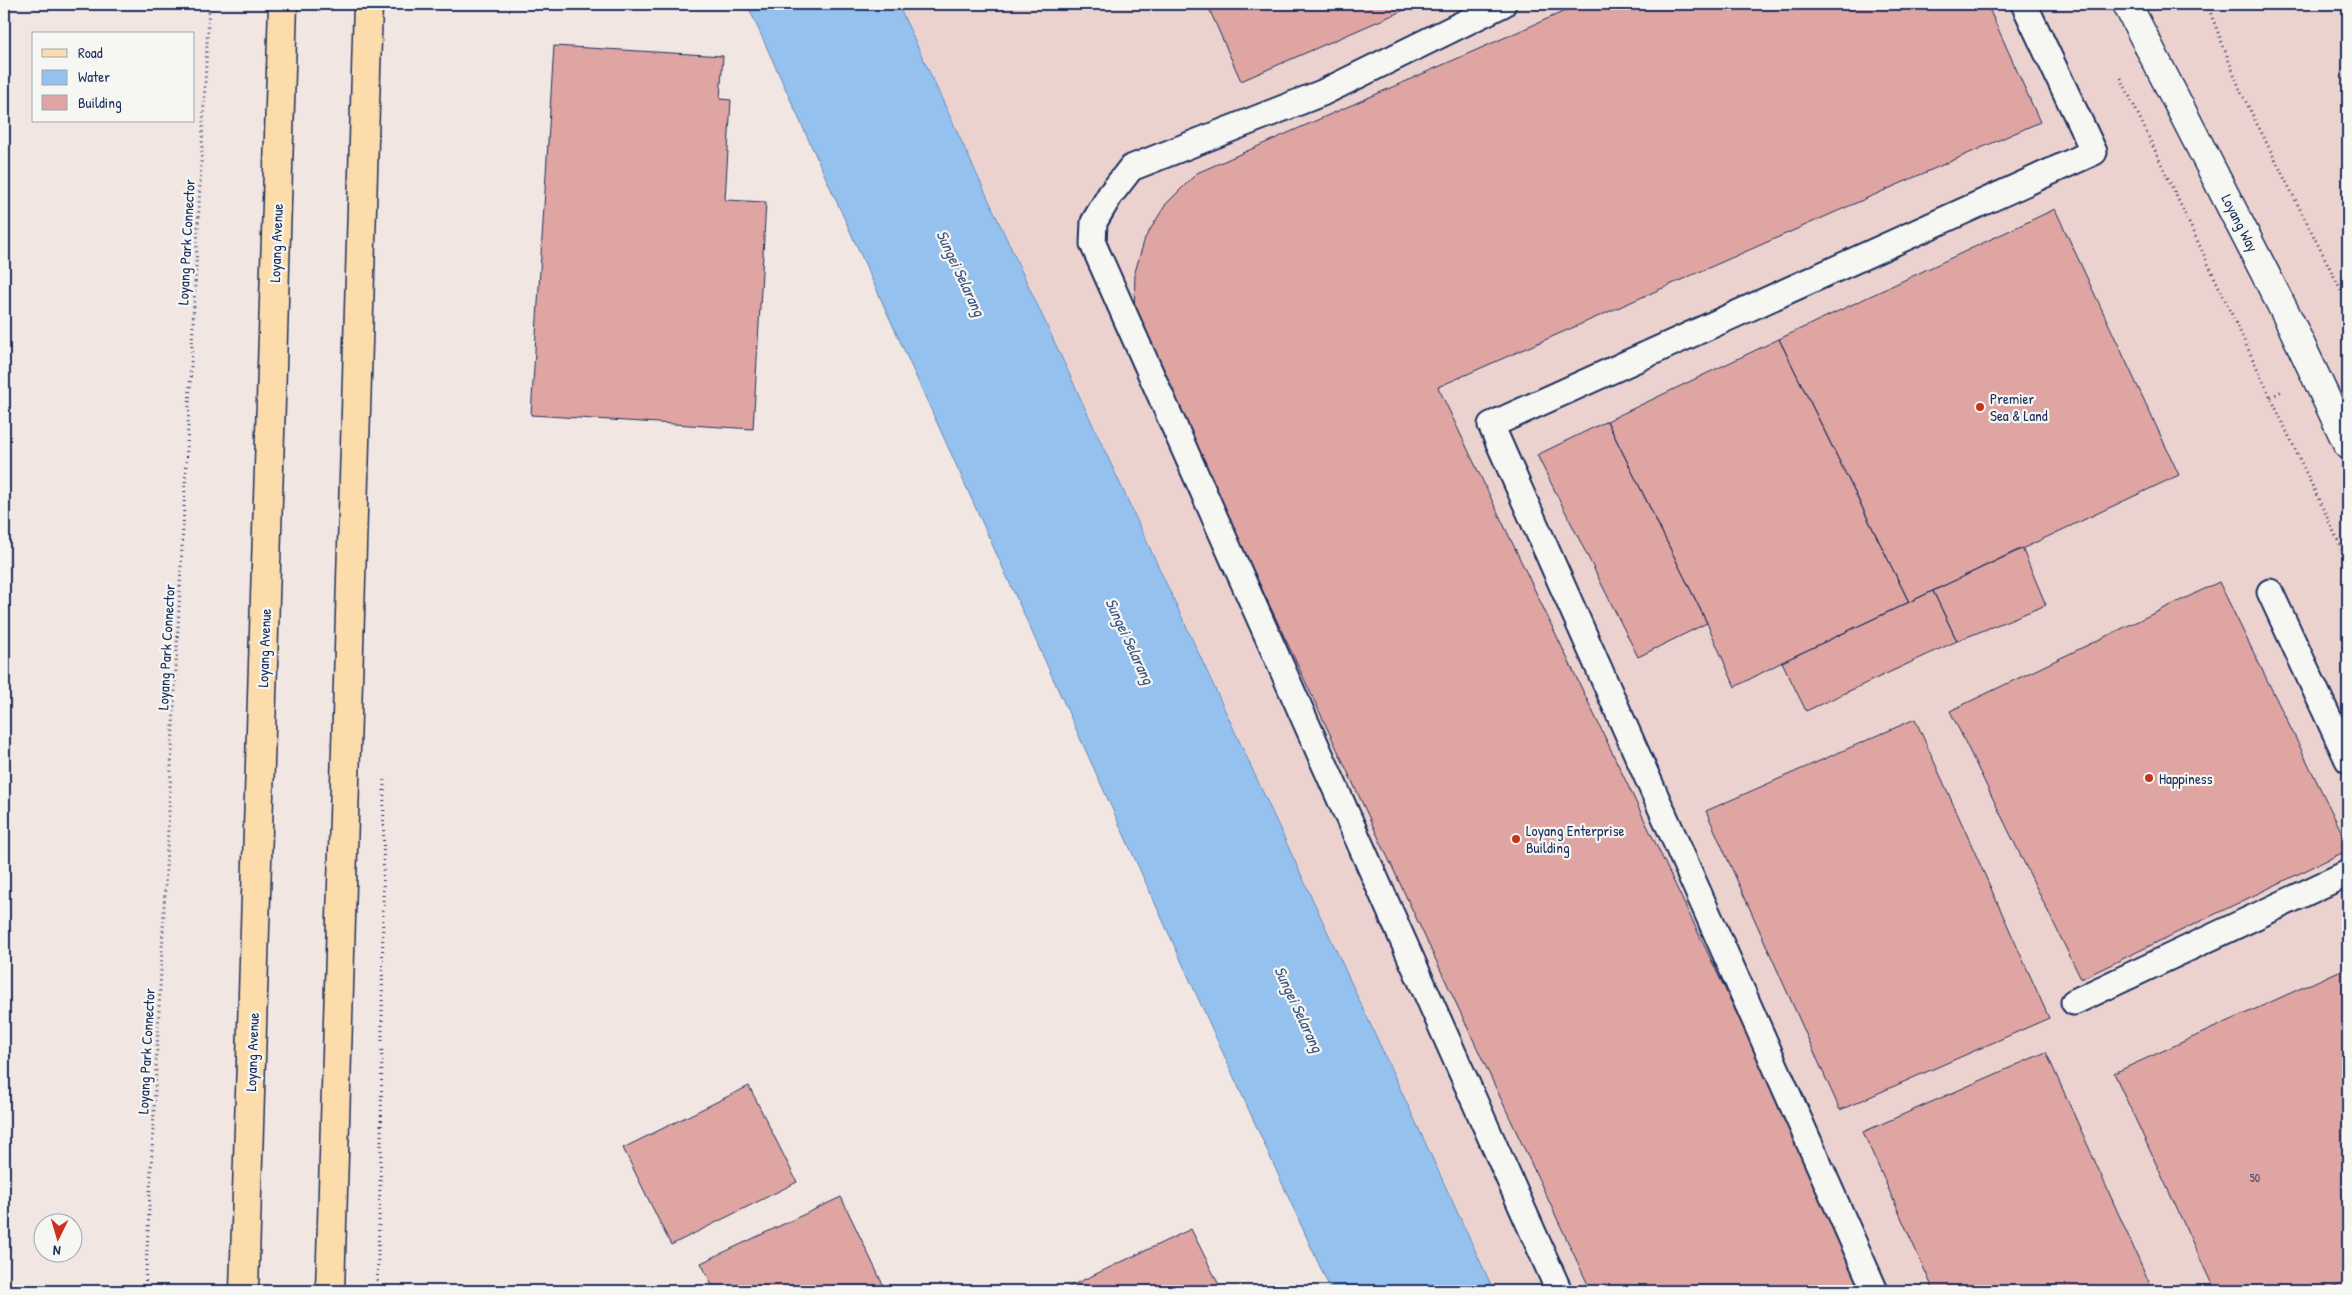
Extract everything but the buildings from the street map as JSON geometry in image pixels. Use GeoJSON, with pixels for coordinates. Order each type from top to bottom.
{"type":"FeatureCollection","features":[{"type":"Feature","properties":{"kind":"main road","name":"Loyang Avenue"},"geometry":{"type":"LineString","coordinates":[[244,1291],[284,4]]}},
{"type":"Feature","properties":{"kind":"main road"},"geometry":{"type":"LineString","coordinates":[[330,1291],[368,4]]}},
{"type":"Feature","properties":{"kind":"street","name":"Loyang Way"},"geometry":{"type":"LineString","coordinates":[[2128,4],[2291,324],[2348,445]]}},
{"type":"Feature","properties":{"kind":"lane"},"geometry":{"type":"LineString","coordinates":[[1504,4],[1322,93],[1131,168],[1110,195],[1094,222],[1093,244],[1559,1291]]}},
{"type":"Feature","properties":{"kind":"lane"},"geometry":{"type":"LineString","coordinates":[[1875,1291],[1491,425],[2094,152],[2024,4]]}},
{"type":"Feature","properties":{"kind":"lane"},"geometry":{"type":"LineString","coordinates":[[2270,592],[2348,760]]}},
{"type":"Feature","properties":{"kind":"lane"},"geometry":{"type":"LineString","coordinates":[[2074,1002],[2348,872]]}},
{"type":"Feature","properties":{"kind":"path","name":"Loyang Park Connector"},"geometry":{"type":"LineString","coordinates":[[145,1291],[209,4]]}},
{"type":"Feature","properties":{"kind":"path"},"geometry":{"type":"LineString","coordinates":[[2086,4],[2090,13]]}},
{"type":"Feature","properties":{"kind":"path"},"geometry":{"type":"LineString","coordinates":[[2206,4],[2241,92],[2348,304]]}},
{"type":"Feature","properties":{"kind":"path"},"geometry":{"type":"LineString","coordinates":[[2120,75],[2348,562]]}},
{"type":"Feature","properties":{"kind":"shaded area"},"geometry":{"type":"Polygon","coordinates":[[[899,4],[2348,4],[2348,1291],[1495,1291],[899,4]]]}},
{"type":"Feature","properties":{"kind":"water","name":"Sungei Selarang"},"geometry":{"type":"Polygon","coordinates":[[[747,4],[898,4],[1494,1291],[1331,1291],[747,4]]]}},
{"type":"Feature","properties":{"kind":"place","name":"Premier Sea & Land"},"geometry":{"type":"Point","coordinates":[1980,407]}},
{"type":"Feature","properties":{"kind":"place","name":"Happiness"},"geometry":{"type":"Point","coordinates":[2149,778]}},
{"type":"Feature","properties":{"kind":"place","name":"Loyang Enterprise Building"},"geometry":{"type":"Point","coordinates":[1516,839]}}]}
